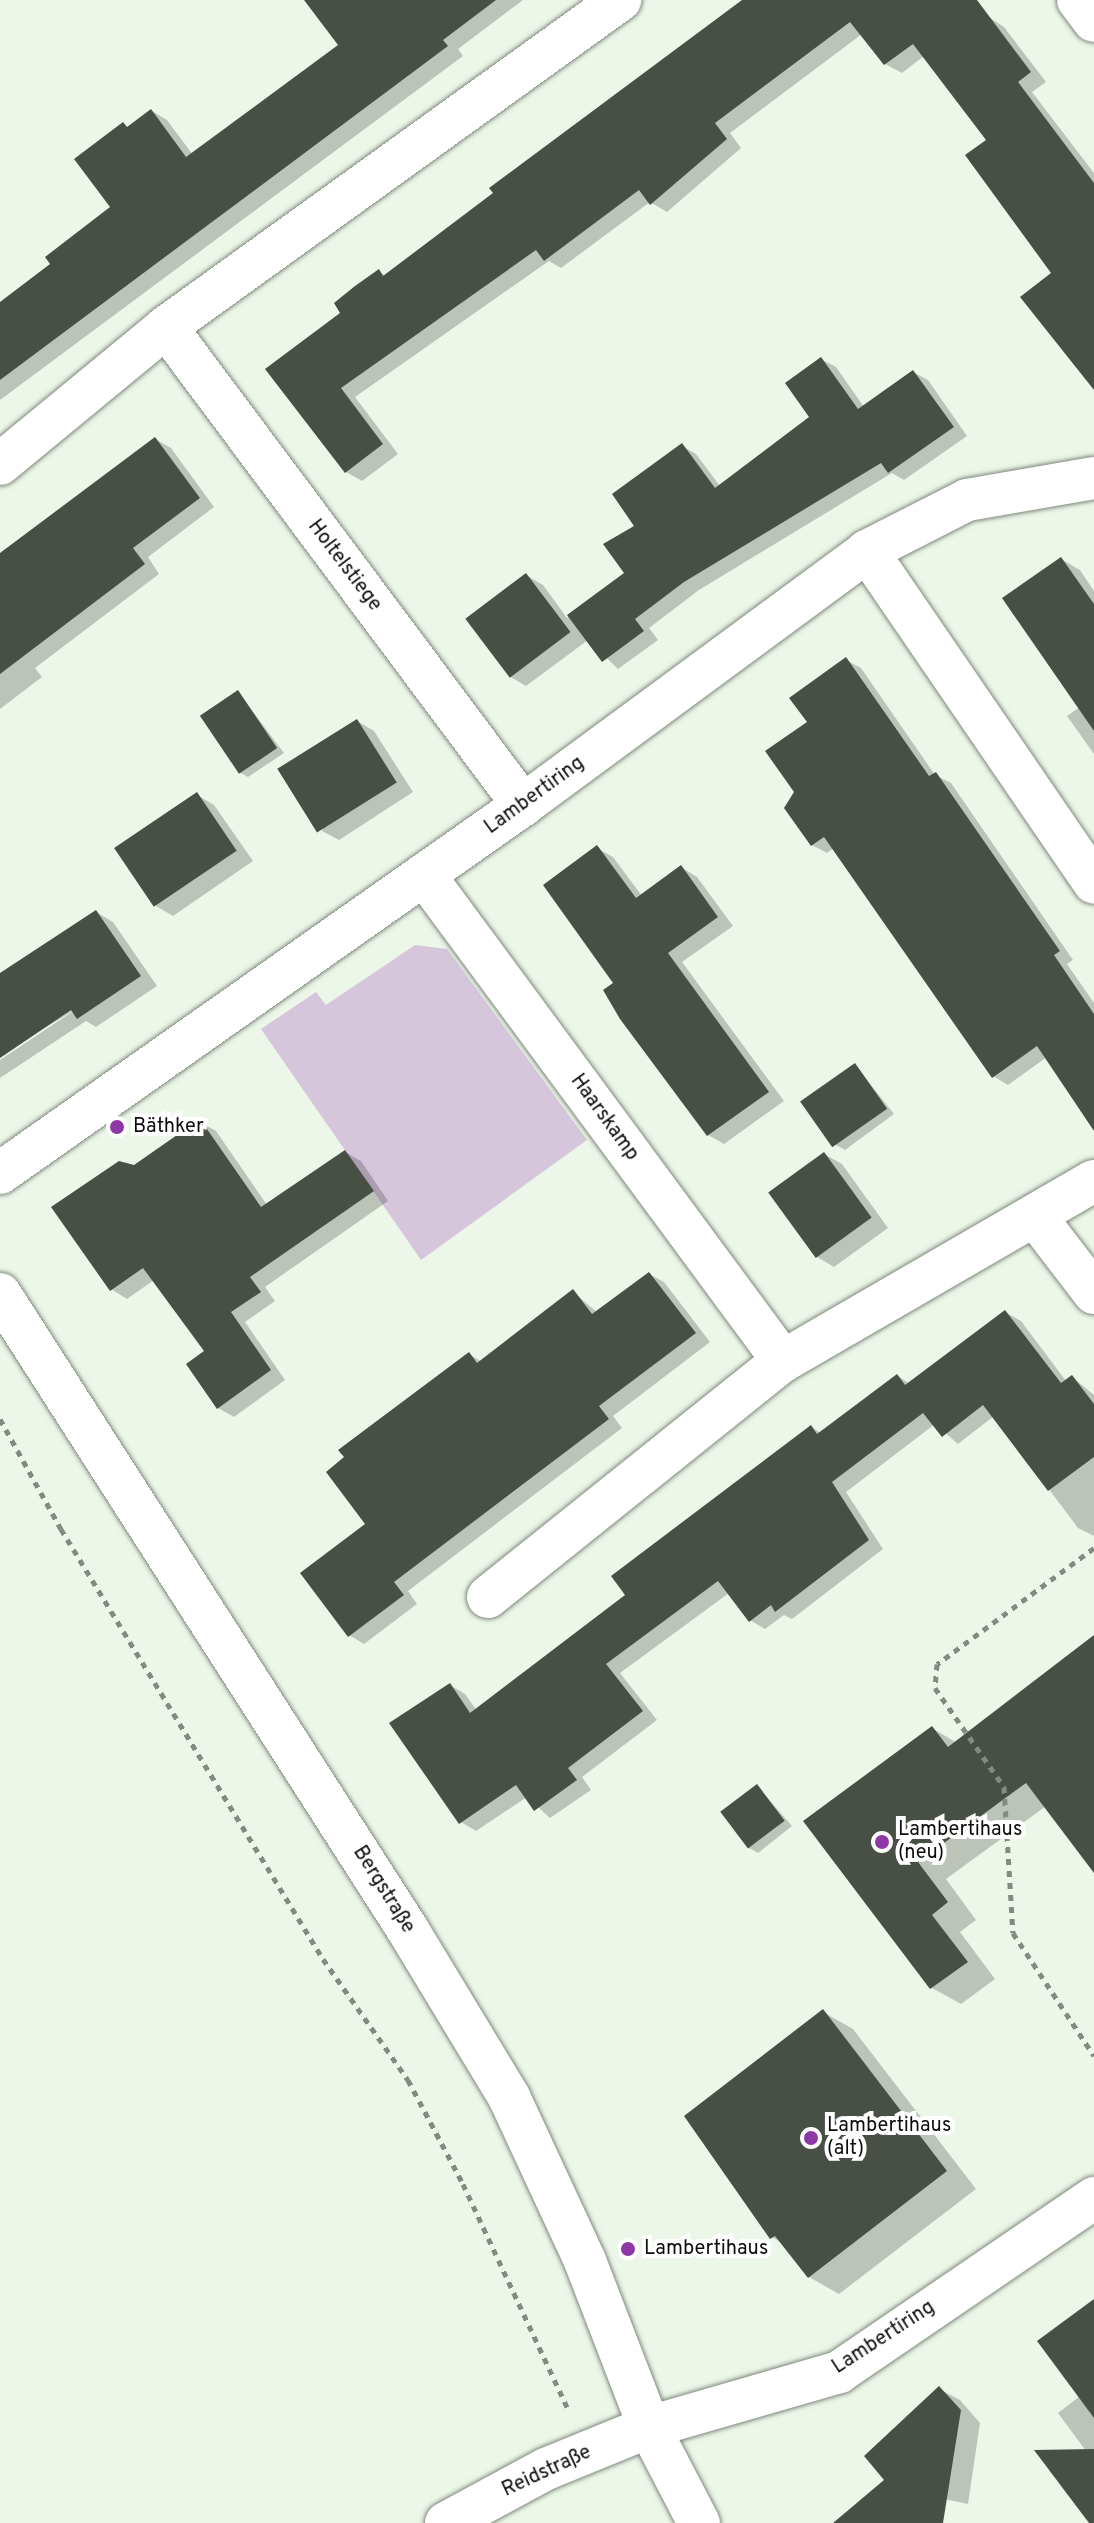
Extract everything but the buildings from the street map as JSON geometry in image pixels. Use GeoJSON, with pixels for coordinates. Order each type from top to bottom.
{"type":"FeatureCollection","features":[{"type":"Feature","properties":{"kind":"street"},"geometry":{"type":"LineString","coordinates":[[0,464],[166,327],[620,0]]}},
{"type":"Feature","properties":{"kind":"street"},"geometry":{"type":"LineString","coordinates":[[1078,0],[1094,21]]}},
{"type":"Feature","properties":{"kind":"street","name":"Holtelstiege"},"geometry":{"type":"LineString","coordinates":[[166,327],[523,805]]}},
{"type":"Feature","properties":{"kind":"street","name":"Lambertiring"},"geometry":{"type":"LineString","coordinates":[[0,1173],[425,876],[867,551],[967,500],[1094,478]]}},
{"type":"Feature","properties":{"kind":"street"},"geometry":{"type":"LineString","coordinates":[[867,551],[1094,883]]}},
{"type":"Feature","properties":{"kind":"street","name":"Haarskamp"},"geometry":{"type":"LineString","coordinates":[[425,876],[783,1361]]}},
{"type":"Feature","properties":{"kind":"street"},"geometry":{"type":"LineString","coordinates":[[488,1597],[783,1361],[1094,1181]]}},
{"type":"Feature","properties":{"kind":"street"},"geometry":{"type":"LineString","coordinates":[[1035,1216],[1094,1293]]}},
{"type":"Feature","properties":{"kind":"street","name":"Bergstraße"},"geometry":{"type":"LineString","coordinates":[[0,1294],[383,1890],[509,2097],[585,2261],[649,2427],[699,2523]]}},
{"type":"Feature","properties":{"kind":"street","name":"Lambertiring"},"geometry":{"type":"LineString","coordinates":[[649,2427],[839,2372],[1094,2198]]}},
{"type":"Feature","properties":{"kind":"street","name":"Reidstraße"},"geometry":{"type":"LineString","coordinates":[[446,2523],[584,2453],[649,2427]]}},
{"type":"Feature","properties":{"kind":"path"},"geometry":{"type":"LineString","coordinates":[[0,1419],[61,1529],[323,1959],[408,2080],[470,2198],[584,2453]]}},
{"type":"Feature","properties":{"kind":"path"},"geometry":{"type":"LineString","coordinates":[[1094,1548],[937,1664],[935,1688],[1004,1787],[1013,1933],[1094,2056]]}},
{"type":"Feature","properties":{"kind":"shaded area"},"geometry":{"type":"Polygon","coordinates":[[[415,945],[447,949],[587,1140],[421,1260],[261,1029],[316,992],[326,1005],[415,945]]]}},
{"type":"Feature","properties":{"kind":"place","name":"Bäthker"},"geometry":{"type":"Point","coordinates":[117,1127]}},
{"type":"Feature","properties":{"kind":"place","name":"Lambertihaus (neu)"},"geometry":{"type":"Point","coordinates":[882,1842]}},
{"type":"Feature","properties":{"kind":"place","name":"Lambertihaus (alt)"},"geometry":{"type":"Point","coordinates":[811,2138]}},
{"type":"Feature","properties":{"kind":"place","name":"Lambertihaus"},"geometry":{"type":"Point","coordinates":[628,2249]}}]}
